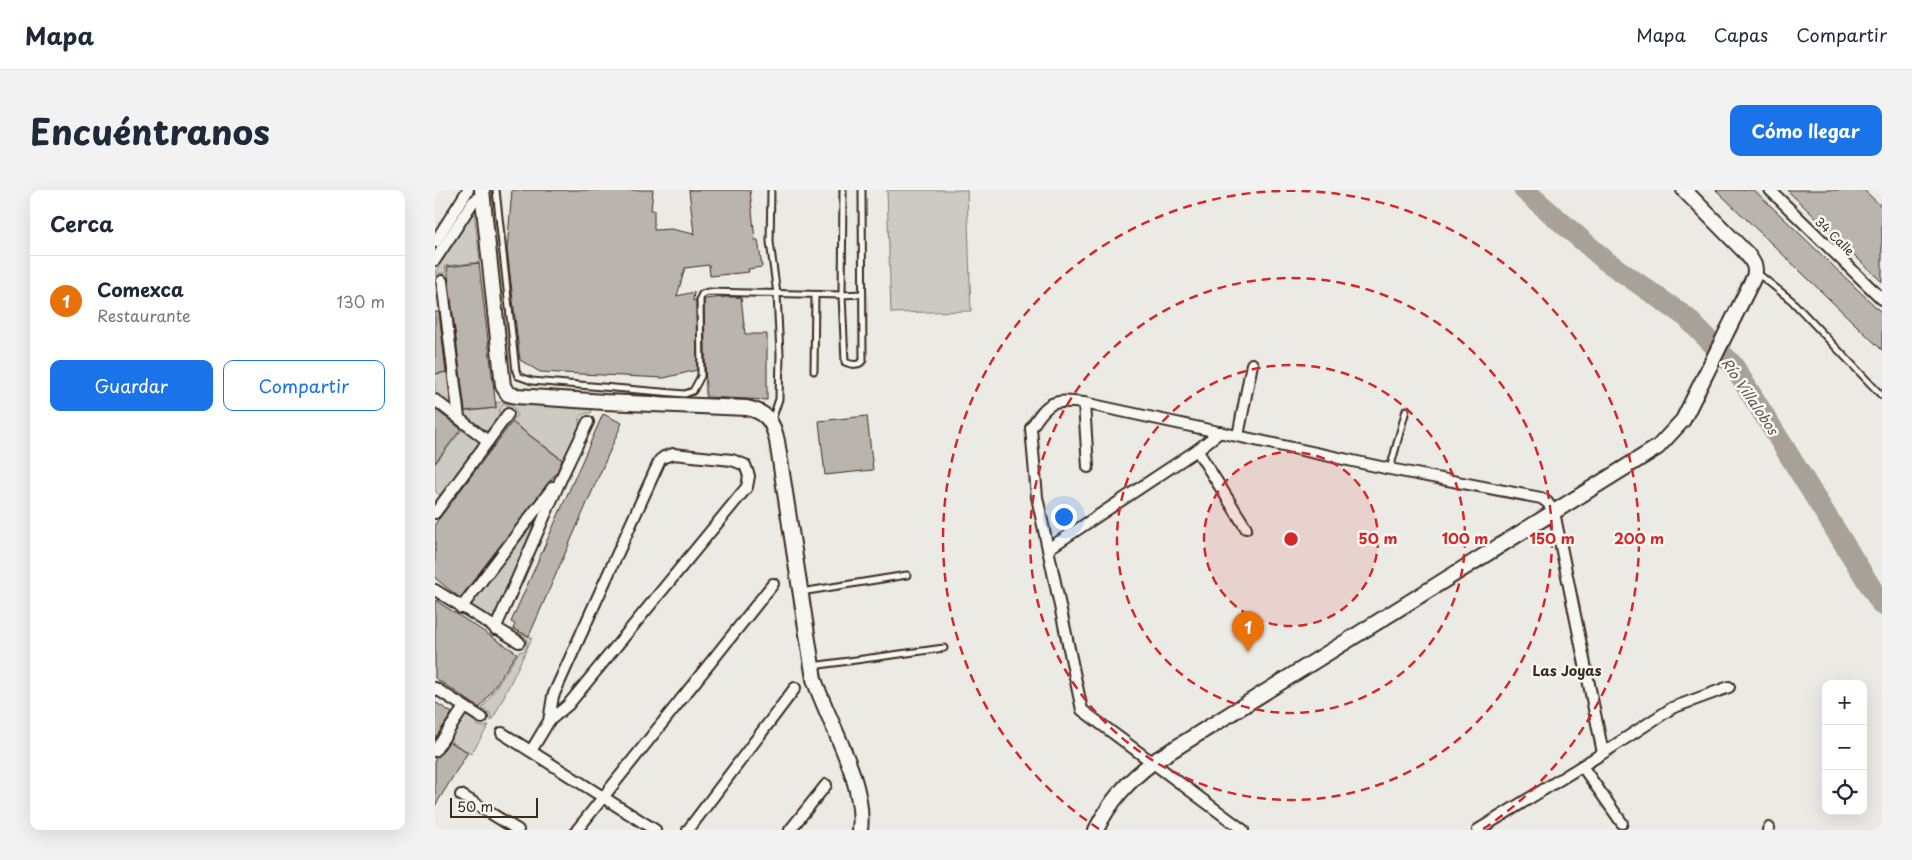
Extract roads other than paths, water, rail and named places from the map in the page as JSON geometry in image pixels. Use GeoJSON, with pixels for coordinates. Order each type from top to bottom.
{"type":"FeatureCollection","features":[{"type":"Feature","properties":{"kind":"main road"},"geometry":{"type":"LineString","coordinates":[[1096,830],[1103,815],[1116,796],[1131,780],[1153,762],[1658,447],[1683,420],[1755,274],[1754,264],[1747,254],[1684,190]]}},
{"type":"Feature","properties":{"kind":"main road"},"geometry":{"type":"LineString","coordinates":[[487,191],[503,386],[507,394],[605,402],[747,408],[759,412],[771,421],[777,441],[813,679],[841,745],[855,785],[860,806],[860,830]]}},
{"type":"Feature","properties":{"kind":"street"},"geometry":{"type":"LineString","coordinates":[[435,242],[468,190]]}},
{"type":"Feature","properties":{"kind":"street","name":"34 Calle"},"geometry":{"type":"LineString","coordinates":[[1770,190],[1882,299]]}},
{"type":"Feature","properties":{"kind":"street"},"geometry":{"type":"LineString","coordinates":[[435,260],[473,202],[487,191]]}},
{"type":"Feature","properties":{"kind":"street"},"geometry":{"type":"LineString","coordinates":[[442,281],[459,418]]}},
{"type":"Feature","properties":{"kind":"street"},"geometry":{"type":"LineString","coordinates":[[1238,436],[1252,364]]}},
{"type":"Feature","properties":{"kind":"street"},"geometry":{"type":"LineString","coordinates":[[435,400],[488,441]]}},
{"type":"Feature","properties":{"kind":"street"},"geometry":{"type":"LineString","coordinates":[[1243,830],[1082,710],[1037,497],[1031,428],[1048,405],[1064,401],[1084,403],[1390,469],[1541,498],[1547,502],[1554,512],[1603,753]]}},
{"type":"Feature","properties":{"kind":"street"},"geometry":{"type":"LineString","coordinates":[[1084,403],[1088,467]]}},
{"type":"Feature","properties":{"kind":"street"},"geometry":{"type":"LineString","coordinates":[[435,513],[439,500],[508,414]]}},
{"type":"Feature","properties":{"kind":"street"},"geometry":{"type":"LineString","coordinates":[[495,629],[588,422]]}},
{"type":"Feature","properties":{"kind":"street"},"geometry":{"type":"LineString","coordinates":[[1048,549],[1197,450],[1220,432]]}},
{"type":"Feature","properties":{"kind":"street"},"geometry":{"type":"LineString","coordinates":[[1197,450],[1246,528]]}},
{"type":"Feature","properties":{"kind":"street"},"geometry":{"type":"LineString","coordinates":[[531,751],[549,721],[568,705],[747,487],[749,476],[745,465],[732,460],[673,454],[664,456],[660,460],[553,696],[549,721]]}},
{"type":"Feature","properties":{"kind":"street"},"geometry":{"type":"LineString","coordinates":[[461,608],[564,472]]}},
{"type":"Feature","properties":{"kind":"street"},"geometry":{"type":"LineString","coordinates":[[577,830],[773,584]]}},
{"type":"Feature","properties":{"kind":"street"},"geometry":{"type":"LineString","coordinates":[[435,590],[461,608],[519,642]]}},
{"type":"Feature","properties":{"kind":"street"},"geometry":{"type":"LineString","coordinates":[[1478,830],[1672,708],[1729,687]]}},
{"type":"Feature","properties":{"kind":"street"},"geometry":{"type":"LineString","coordinates":[[435,688],[482,718]]}},
{"type":"Feature","properties":{"kind":"street"},"geometry":{"type":"LineString","coordinates":[[688,830],[795,688]]}},
{"type":"Feature","properties":{"kind":"street"},"geometry":{"type":"LineString","coordinates":[[435,751],[464,706]]}},
{"type":"Feature","properties":{"kind":"street"},"geometry":{"type":"LineString","coordinates":[[502,733],[655,830]]}},
{"type":"Feature","properties":{"kind":"street"},"geometry":{"type":"LineString","coordinates":[[1582,766],[1622,823]]}},
{"type":"Feature","properties":{"kind":"street"},"geometry":{"type":"LineString","coordinates":[[791,830],[825,786]]}},
{"type":"Feature","properties":{"kind":"street"},"geometry":{"type":"LineString","coordinates":[[461,795],[518,830]]}},
{"type":"Feature","properties":{"kind":"lane"},"geometry":{"type":"LineString","coordinates":[[771,190],[770,242],[777,294],[779,399],[771,421]]}},
{"type":"Feature","properties":{"kind":"lane"},"geometry":{"type":"LineString","coordinates":[[843,190],[842,295],[845,362],[859,364],[863,360],[862,190]]}},
{"type":"Feature","properties":{"kind":"lane"},"geometry":{"type":"LineString","coordinates":[[487,191],[509,314],[516,371],[518,376],[532,381],[685,394],[693,391],[701,376],[700,298],[702,294],[708,292],[815,295],[862,294]]}},
{"type":"Feature","properties":{"kind":"lane"},"geometry":{"type":"LineString","coordinates":[[1755,274],[1791,300],[1882,396]]}},
{"type":"Feature","properties":{"kind":"lane"},"geometry":{"type":"LineString","coordinates":[[814,371],[815,295]]}},
{"type":"Feature","properties":{"kind":"lane"},"geometry":{"type":"LineString","coordinates":[[1390,469],[1406,410]]}},
{"type":"Feature","properties":{"kind":"lane"},"geometry":{"type":"LineString","coordinates":[[800,592],[907,575]]}},
{"type":"Feature","properties":{"kind":"lane"},"geometry":{"type":"LineString","coordinates":[[812,666],[944,648]]}},
{"type":"Feature","properties":{"kind":"waterway","name":"Río Villalobos"},"geometry":{"type":"LineString","coordinates":[[1524,190],[1606,261],[1686,317],[1733,365],[1882,605]]}},
{"type":"Feature","properties":{"kind":"place","name":"Comexca"},"geometry":{"type":"Point","coordinates":[1248,652]}},
{"type":"Feature","properties":{"kind":"district","name":"Las Joyas"},"geometry":{"type":"Point","coordinates":[1567,670]}}]}
